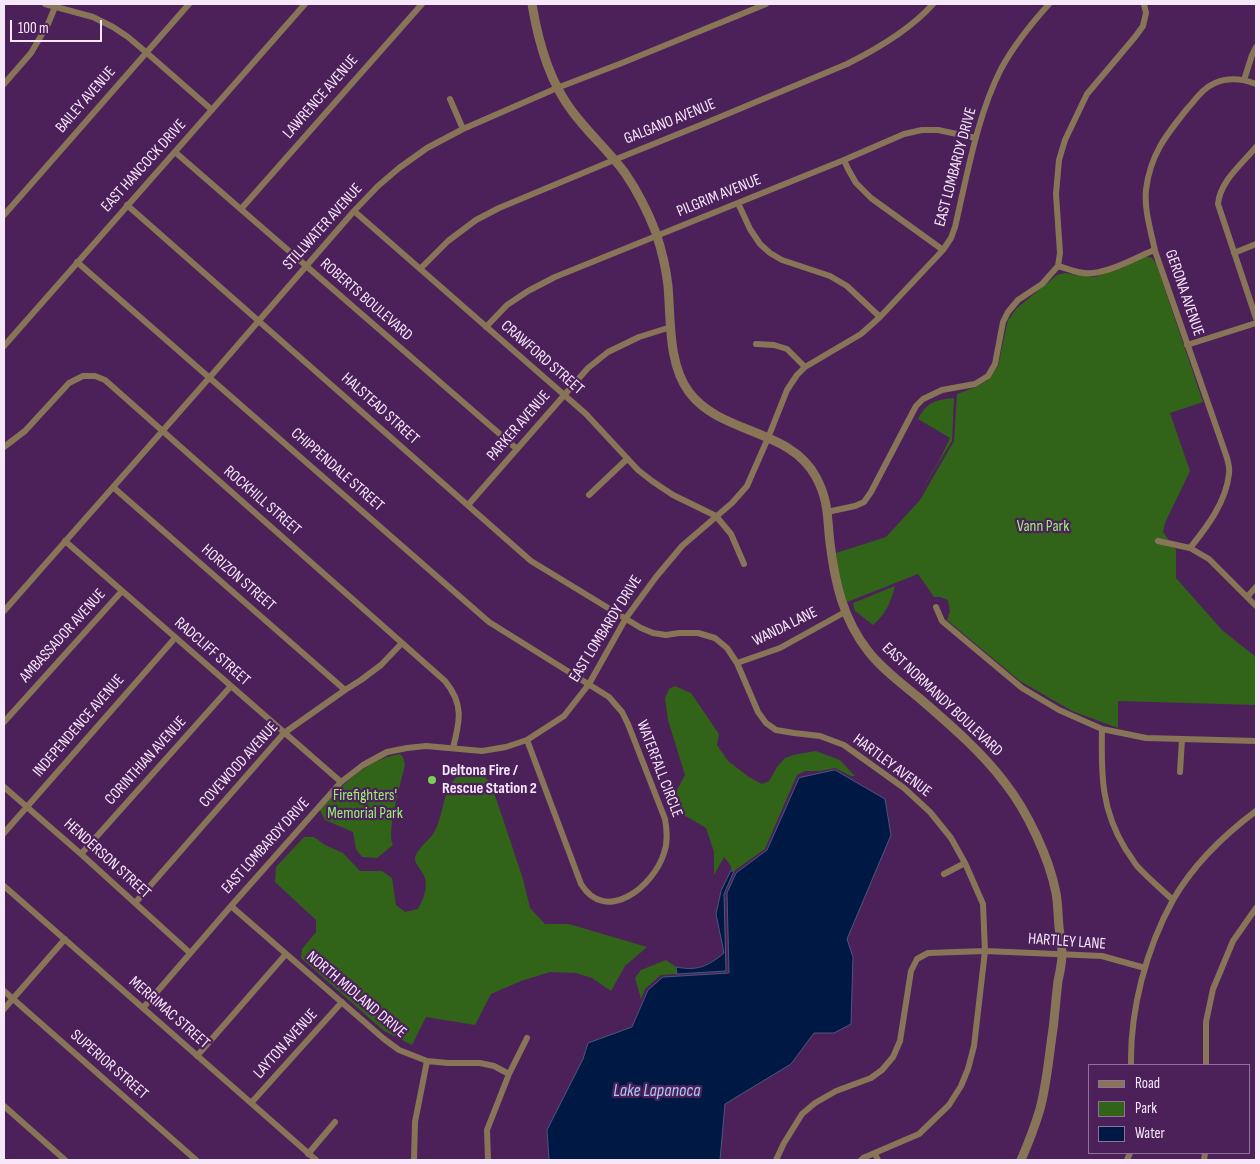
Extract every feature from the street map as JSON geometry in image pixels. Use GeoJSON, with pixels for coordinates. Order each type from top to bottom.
{"type":"FeatureCollection","features":[{"type":"Feature","properties":{"kind":"street"},"geometry":{"type":"LineString","coordinates":[[45,4],[93,17],[128,37],[212,110]]}},
{"type":"Feature","properties":{"kind":"street","name":"BAILEY AVENUE"},"geometry":{"type":"LineString","coordinates":[[4,215],[189,4]]}},
{"type":"Feature","properties":{"kind":"street","name":"EAST HANCOCK DRIVE"},"geometry":{"type":"LineString","coordinates":[[4,346],[305,4]]}},
{"type":"Feature","properties":{"kind":"street","name":"LAWRENCE AVENUE"},"geometry":{"type":"LineString","coordinates":[[241,209],[422,4]]}},
{"type":"Feature","properties":{"kind":"street","name":"EAST NORMANDY BOULEVARD"},"geometry":{"type":"LineString","coordinates":[[532,4],[536,27],[548,67],[557,88],[570,110],[626,174],[644,204],[657,236],[664,261],[675,364],[688,391],[698,403],[709,411],[788,448],[808,465],[825,497],[830,543],[839,594],[845,612],[857,635],[869,652],[888,672],[932,709],[977,751],[1006,783],[1034,832],[1050,871],[1056,895],[1062,955],[1048,1067],[1040,1109],[1021,1160]]}},
{"type":"Feature","properties":{"kind":"street","name":"STILLWATER AVENUE"},"geometry":{"type":"LineString","coordinates":[[4,611],[354,211],[399,168],[427,148],[463,129],[557,88],[766,4]]}},
{"type":"Feature","properties":{"kind":"street","name":"GALGANO AVENUE"},"geometry":{"type":"LineString","coordinates":[[420,269],[448,241],[476,220],[522,198],[847,64],[873,51],[902,32],[933,4]]}},
{"type":"Feature","properties":{"kind":"street","name":"EAST LOMBARDY DRIVE"},"geometry":{"type":"LineString","coordinates":[[143,1008],[341,782],[363,765],[387,752],[407,748],[426,746],[482,751],[506,747],[527,740],[564,716],[589,684],[626,618],[656,577],[682,546],[732,504],[747,486],[787,390],[797,375],[806,367],[861,334],[880,317],[943,250],[951,238],[955,227],[976,138],[989,97],[1002,68],[1025,31],[1049,4]]}},
{"type":"Feature","properties":{"kind":"street"},"geometry":{"type":"LineString","coordinates":[[827,512],[855,506],[864,502],[916,406],[923,399],[942,390],[975,384],[988,376],[996,364],[1004,322],[1008,312],[1018,300],[1042,284],[1058,266],[1060,253],[1056,194],[1059,160],[1065,140],[1087,94],[1142,26],[1146,13],[1144,4]]}},
{"type":"Feature","properties":{"kind":"street"},"geometry":{"type":"LineString","coordinates":[[4,84],[31,53],[48,24],[55,7]]}},
{"type":"Feature","properties":{"kind":"street"},"geometry":{"type":"LineString","coordinates":[[1256,47],[1244,80],[1256,84]]}},
{"type":"Feature","properties":{"kind":"street","name":"GERONA AVENUE"},"geometry":{"type":"LineString","coordinates":[[1190,548],[1206,528],[1214,514],[1226,490],[1230,472],[1226,454],[1154,250],[1146,204],[1146,191],[1148,176],[1155,155],[1168,133],[1203,90],[1216,82],[1236,79],[1244,80]]}},
{"type":"Feature","properties":{"kind":"street"},"geometry":{"type":"LineString","coordinates":[[450,99],[463,129]]}},
{"type":"Feature","properties":{"kind":"street","name":"PILGRIM AVENUE"},"geometry":{"type":"LineString","coordinates":[[486,327],[507,305],[528,291],[555,277],[904,134],[922,130],[938,130],[976,138]]}},
{"type":"Feature","properties":{"kind":"street"},"geometry":{"type":"LineString","coordinates":[[1256,147],[1224,183],[1219,194],[1218,204],[1256,318]]}},
{"type":"Feature","properties":{"kind":"street","name":"ROBERTS BOULEVARD"},"geometry":{"type":"LineString","coordinates":[[175,152],[517,449]]}},
{"type":"Feature","properties":{"kind":"street"},"geometry":{"type":"LineString","coordinates":[[844,160],[856,183],[870,198],[943,250]]}},
{"type":"Feature","properties":{"kind":"street"},"geometry":{"type":"LineString","coordinates":[[738,203],[750,229],[760,244],[770,253],[782,260],[830,276],[847,286],[880,317]]}},
{"type":"Feature","properties":{"kind":"street","name":"HALSTEAD STREET"},"geometry":{"type":"LineString","coordinates":[[127,205],[531,561],[626,618]]}},
{"type":"Feature","properties":{"kind":"street","name":"CRAWFORD STREET"},"geometry":{"type":"LineString","coordinates":[[354,211],[592,420],[627,459],[652,482],[673,495],[716,516]]}},
{"type":"Feature","properties":{"kind":"street"},"geometry":{"type":"LineString","coordinates":[[1234,252],[1256,244]]}},
{"type":"Feature","properties":{"kind":"street"},"geometry":{"type":"LineString","coordinates":[[1058,266],[1092,274],[1110,269],[1154,250]]}},
{"type":"Feature","properties":{"kind":"street","name":"CHIPPENDALE STREET"},"geometry":{"type":"LineString","coordinates":[[77,262],[489,622],[589,684]]}},
{"type":"Feature","properties":{"kind":"street"},"geometry":{"type":"LineString","coordinates":[[1187,345],[1256,323]]}},
{"type":"Feature","properties":{"kind":"street","name":"PARKER AVENUE"},"geometry":{"type":"LineString","coordinates":[[468,506],[588,368],[608,352],[639,337],[671,327]]}},
{"type":"Feature","properties":{"kind":"street"},"geometry":{"type":"LineString","coordinates":[[756,344],[787,349],[806,367]]}},
{"type":"Feature","properties":{"kind":"street","name":"ROCKHILL STREET"},"geometry":{"type":"LineString","coordinates":[[4,446],[25,431],[69,383],[83,376],[95,376],[105,380],[445,681],[453,691],[459,710],[453,748]]}},
{"type":"Feature","properties":{"kind":"street"},"geometry":{"type":"LineString","coordinates":[[589,494],[627,459]]}},
{"type":"Feature","properties":{"kind":"street","name":"HORIZON STREET"},"geometry":{"type":"LineString","coordinates":[[113,487],[345,690]]}},
{"type":"Feature","properties":{"kind":"street"},"geometry":{"type":"LineString","coordinates":[[716,516],[732,534],[744,564]]}},
{"type":"Feature","properties":{"kind":"street","name":"RADCLIFF STREET"},"geometry":{"type":"LineString","coordinates":[[65,541],[341,782]]}},
{"type":"Feature","properties":{"kind":"street"},"geometry":{"type":"LineString","coordinates":[[1158,541],[1190,548],[1209,559],[1256,606]]}},
{"type":"Feature","properties":{"kind":"street"},"geometry":{"type":"LineString","coordinates":[[1247,597],[1256,587]]}},
{"type":"Feature","properties":{"kind":"street","name":"AMBASSADOR AVENUE"},"geometry":{"type":"LineString","coordinates":[[4,722],[122,591]]}},
{"type":"Feature","properties":{"kind":"street"},"geometry":{"type":"LineString","coordinates":[[936,607],[942,621],[1022,688],[1059,710],[1102,728],[1146,738],[1256,741]]}},
{"type":"Feature","properties":{"kind":"street","name":"WANDA LANE"},"geometry":{"type":"LineString","coordinates":[[737,663],[780,648],[845,612]]}},
{"type":"Feature","properties":{"kind":"street","name":"HARTLEY AVENUE"},"geometry":{"type":"LineString","coordinates":[[626,618],[653,633],[666,635],[698,633],[715,638],[728,648],[737,663],[758,712],[766,723],[776,730],[820,736],[844,745],[904,788],[930,812],[951,838],[965,863],[983,904],[985,951],[974,1046],[961,1086],[949,1105],[919,1134],[861,1160]]}},
{"type":"Feature","properties":{"kind":"street","name":"INDEPENDENCE AVENUE"},"geometry":{"type":"LineString","coordinates":[[4,833],[176,638]]}},
{"type":"Feature","properties":{"kind":"street","name":"COVEWOOD AVENUE"},"geometry":{"type":"LineString","coordinates":[[135,903],[284,733],[381,665],[402,643]]}},
{"type":"Feature","properties":{"kind":"street","name":"WATERFALL CIRCLE"},"geometry":{"type":"LineString","coordinates":[[527,740],[577,875],[584,889],[592,897],[607,902],[615,902],[644,885],[659,866],[665,852],[667,830],[665,819],[622,712],[609,697],[589,684]]}},
{"type":"Feature","properties":{"kind":"street","name":"CORINTHIAN AVENUE"},"geometry":{"type":"LineString","coordinates":[[81,854],[231,686]]}},
{"type":"Feature","properties":{"kind":"street"},"geometry":{"type":"LineString","coordinates":[[1102,728],[1101,768],[1107,808],[1119,838],[1136,864],[1151,881],[1173,900]]}},
{"type":"Feature","properties":{"kind":"street"},"geometry":{"type":"LineString","coordinates":[[1180,772],[1182,740]]}},
{"type":"Feature","properties":{"kind":"street","name":"HENDERSON STREET"},"geometry":{"type":"LineString","coordinates":[[4,787],[190,953]]}},
{"type":"Feature","properties":{"kind":"street"},"geometry":{"type":"LineString","coordinates":[[1131,1064],[1134,1014],[1140,986],[1157,934],[1173,900],[1192,873],[1216,846],[1256,811]]}},
{"type":"Feature","properties":{"kind":"street"},"geometry":{"type":"LineString","coordinates":[[944,874],[965,863]]}},
{"type":"Feature","properties":{"kind":"street","name":"MERRIMAC STREET"},"geometry":{"type":"LineString","coordinates":[[4,886],[316,1160]]}},
{"type":"Feature","properties":{"kind":"street","name":"NORTH MIDLAND DRIVE"},"geometry":{"type":"LineString","coordinates":[[231,906],[399,1050],[427,1061],[448,1064],[480,1062],[494,1066],[509,1074]]}},
{"type":"Feature","properties":{"kind":"street"},"geometry":{"type":"LineString","coordinates":[[1206,1064],[1206,1022],[1213,989],[1233,941],[1256,908]]}},
{"type":"Feature","properties":{"kind":"street"},"geometry":{"type":"LineString","coordinates":[[4,1009],[65,939]]}},
{"type":"Feature","properties":{"kind":"street","name":"HARTLEY LANE"},"geometry":{"type":"LineString","coordinates":[[776,1160],[802,1114],[815,1103],[836,1091],[871,1078],[882,1070],[893,1057],[900,1042],[911,971],[917,959],[928,953],[985,951],[1102,956],[1145,968]]}},
{"type":"Feature","properties":{"kind":"street"},"geometry":{"type":"LineString","coordinates":[[197,1056],[286,954]]}},
{"type":"Feature","properties":{"kind":"street","name":"SUPERIOR STREET"},"geometry":{"type":"LineString","coordinates":[[4,991],[196,1160]]}},
{"type":"Feature","properties":{"kind":"street","name":"LAYTON AVENUE"},"geometry":{"type":"LineString","coordinates":[[251,1104],[342,1002]]}},
{"type":"Feature","properties":{"kind":"street"},"geometry":{"type":"LineString","coordinates":[[488,1160],[486,1130],[509,1074],[527,1038]]}},
{"type":"Feature","properties":{"kind":"street"},"geometry":{"type":"LineString","coordinates":[[414,1160],[415,1122],[427,1061]]}},
{"type":"Feature","properties":{"kind":"street"},"geometry":{"type":"LineString","coordinates":[[4,1106],[65,1160]]}},
{"type":"Feature","properties":{"kind":"street"},"geometry":{"type":"LineString","coordinates":[[308,1154],[334,1122]]}},
{"type":"Feature","properties":{"kind":"street"},"geometry":{"type":"LineString","coordinates":[[875,1154],[878,1160]]}},
{"type":"Feature","properties":{"kind":"green space","name":"Vann Park"},"geometry":{"type":"Polygon","coordinates":[[[1143,256],[1152,258],[1157,266],[1203,402],[1170,413],[1190,471],[1165,523],[1163,532],[1176,550],[1176,578],[1222,630],[1256,657],[1256,705],[1118,701],[1118,728],[1072,711],[1020,681],[947,620],[950,611],[948,600],[934,597],[918,574],[847,602],[840,585],[836,553],[886,537],[920,500],[954,441],[957,394],[988,380],[998,366],[1008,320],[1017,308],[1057,275],[1065,273],[1094,277],[1122,268],[1143,256]]]}},
{"type":"Feature","properties":{"kind":"green space"},"geometry":{"type":"Polygon","coordinates":[[[954,398],[952,441],[915,501],[939,461],[950,438],[918,419],[928,405],[954,398]]]}},
{"type":"Feature","properties":{"kind":"green space"},"geometry":{"type":"Polygon","coordinates":[[[895,586],[887,607],[873,625],[855,611],[853,603],[895,586]]]}},
{"type":"Feature","properties":{"kind":"green space"},"geometry":{"type":"Polygon","coordinates":[[[675,686],[691,693],[719,734],[717,745],[728,761],[762,784],[769,781],[785,758],[816,751],[840,760],[855,776],[835,768],[805,771],[797,775],[765,849],[734,871],[731,871],[731,866],[724,857],[714,875],[714,852],[706,828],[682,814],[672,799],[685,775],[668,720],[665,698],[669,689],[675,686]]]}},
{"type":"Feature","properties":{"kind":"green space","name":"Firefighters' Memorial Park"},"geometry":{"type":"Polygon","coordinates":[[[400,754],[405,765],[391,829],[393,845],[377,858],[362,857],[356,849],[353,832],[325,820],[320,810],[346,783],[376,761],[400,754]]]}},
{"type":"Feature","properties":{"kind":"green space"},"geometry":{"type":"Polygon","coordinates":[[[468,772],[480,773],[490,782],[523,879],[530,908],[545,924],[569,924],[647,947],[625,966],[611,991],[592,978],[576,973],[550,972],[521,981],[491,994],[475,1025],[426,1017],[412,1045],[384,1031],[301,958],[302,949],[316,932],[316,920],[275,882],[276,867],[304,837],[314,837],[325,845],[343,853],[360,871],[382,871],[392,878],[396,905],[405,912],[418,909],[424,896],[426,881],[415,861],[416,856],[436,828],[452,782],[457,777],[468,772]]]}},
{"type":"Feature","properties":{"kind":"green space"},"geometry":{"type":"Polygon","coordinates":[[[666,960],[676,967],[677,974],[661,975],[645,989],[641,999],[635,978],[641,970],[666,960]]]}},
{"type":"Feature","properties":{"kind":"water","name":"Lake Lapanoca"},"geometry":{"type":"Polygon","coordinates":[[[835,770],[885,799],[891,835],[847,939],[853,957],[851,1024],[834,1033],[814,1033],[791,1064],[725,1104],[720,1160],[549,1160],[547,1130],[583,1059],[588,1043],[632,1027],[648,990],[663,977],[729,973],[727,893],[736,873],[767,850],[799,778],[835,770]]]}},
{"type":"Feature","properties":{"kind":"water"},"geometry":{"type":"Polygon","coordinates":[[[731,871],[734,871],[724,894],[726,971],[677,974],[676,967],[702,967],[724,953],[716,914],[721,891],[731,871]]]}},
{"type":"Feature","properties":{"kind":"place","name":"Deltona Fire / Rescue Station 2"},"geometry":{"type":"Point","coordinates":[432,780]}}]}
